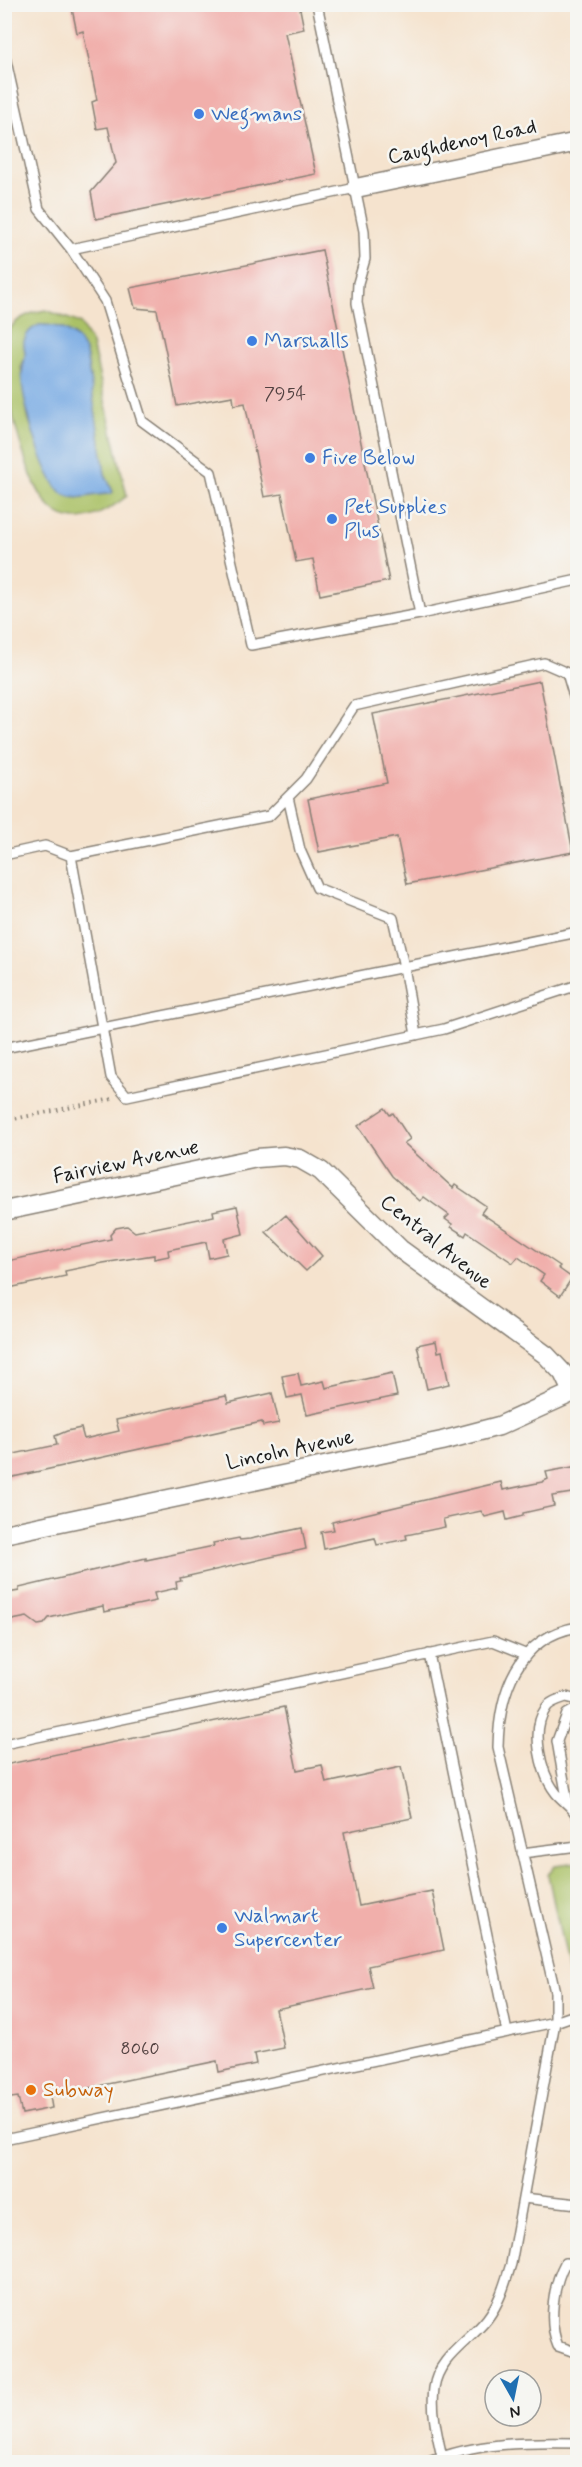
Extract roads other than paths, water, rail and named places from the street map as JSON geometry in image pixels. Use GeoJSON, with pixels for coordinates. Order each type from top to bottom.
{"type":"FeatureCollection","features":[{"type":"Feature","properties":{"kind":"street","name":"Caughdenoy Road"},"geometry":{"type":"LineString","coordinates":[[356,188],[578,142]]}},
{"type":"Feature","properties":{"kind":"street","name":"Central Avenue"},"geometry":{"type":"LineString","coordinates":[[257,1158],[284,1156],[300,1159],[321,1171],[400,1249],[546,1355],[563,1373],[575,1391]]}},
{"type":"Feature","properties":{"kind":"street","name":"Fairview Avenue"},"geometry":{"type":"LineString","coordinates":[[4,1210],[257,1158]]}},
{"type":"Feature","properties":{"kind":"street","name":"Lincoln Avenue"},"geometry":{"type":"LineString","coordinates":[[4,1534],[442,1441],[499,1426],[575,1391]]}},
{"type":"Feature","properties":{"kind":"lane"},"geometry":{"type":"LineString","coordinates":[[318,4],[356,188],[365,259],[358,283],[357,303],[420,614]]}},
{"type":"Feature","properties":{"kind":"lane"},"geometry":{"type":"LineString","coordinates":[[4,52],[39,208],[71,249],[105,301],[142,421],[211,472],[251,645],[420,614],[578,580]]}},
{"type":"Feature","properties":{"kind":"lane"},"geometry":{"type":"LineString","coordinates":[[71,249],[356,188]]}},
{"type":"Feature","properties":{"kind":"lane"},"geometry":{"type":"LineString","coordinates":[[4,855],[45,846],[71,856],[269,816],[306,778],[354,706],[544,663],[567,673],[578,710]]}},
{"type":"Feature","properties":{"kind":"lane"},"geometry":{"type":"LineString","coordinates":[[288,797],[300,850],[317,888],[393,918],[416,1035]]}},
{"type":"Feature","properties":{"kind":"lane"},"geometry":{"type":"LineString","coordinates":[[71,856],[111,1077],[128,1096],[444,1029],[578,986]]}},
{"type":"Feature","properties":{"kind":"lane"},"geometry":{"type":"LineString","coordinates":[[4,1048],[578,932]]}},
{"type":"Feature","properties":{"kind":"lane"},"geometry":{"type":"LineString","coordinates":[[442,2457],[434,2413],[434,2387],[441,2367],[486,2320],[500,2300],[511,2264],[555,2022],[555,1992],[498,1748],[499,1717],[509,1685],[525,1654],[554,1632],[578,1627]]}},
{"type":"Feature","properties":{"kind":"lane"},"geometry":{"type":"LineString","coordinates":[[4,1744],[494,1641],[525,1654]]}},
{"type":"Feature","properties":{"kind":"lane"},"geometry":{"type":"LineString","coordinates":[[429,1654],[507,2032]]}},
{"type":"Feature","properties":{"kind":"lane"},"geometry":{"type":"LineString","coordinates":[[578,1700],[566,1696],[546,1706],[540,1721],[538,1736],[545,1776],[578,1818]]}},
{"type":"Feature","properties":{"kind":"lane"},"geometry":{"type":"LineString","coordinates":[[568,1804],[557,1741],[567,1714],[578,1708]]}},
{"type":"Feature","properties":{"kind":"lane"},"geometry":{"type":"LineString","coordinates":[[522,1853],[578,1846]]}},
{"type":"Feature","properties":{"kind":"lane"},"geometry":{"type":"LineString","coordinates":[[4,2139],[555,2022],[578,2014]]}},
{"type":"Feature","properties":{"kind":"lane"},"geometry":{"type":"LineString","coordinates":[[523,2198],[578,2204]]}},
{"type":"Feature","properties":{"kind":"lane"},"geometry":{"type":"LineString","coordinates":[[578,2264],[565,2263],[558,2277],[552,2332],[558,2346],[578,2353]]}},
{"type":"Feature","properties":{"kind":"lane"},"geometry":{"type":"LineString","coordinates":[[429,2463],[442,2457],[488,2447],[537,2442],[578,2443]]}},
{"type":"Feature","properties":{"kind":"water"},"geometry":{"type":"Polygon","coordinates":[[[39,325],[54,326],[67,331],[78,340],[86,353],[105,474],[113,492],[110,494],[76,498],[65,495],[57,488],[43,460],[26,407],[22,377],[25,357],[24,341],[26,335],[39,325]]]}},
{"type":"Feature","properties":{"kind":"place","name":"Wegmans"},"geometry":{"type":"Point","coordinates":[199,114]}},
{"type":"Feature","properties":{"kind":"place","name":"Marshalls"},"geometry":{"type":"Point","coordinates":[252,341]}},
{"type":"Feature","properties":{"kind":"place","name":"Five Below"},"geometry":{"type":"Point","coordinates":[310,458]}},
{"type":"Feature","properties":{"kind":"place","name":"Pet Supplies Plus"},"geometry":{"type":"Point","coordinates":[332,519]}},
{"type":"Feature","properties":{"kind":"place","name":"Walmart Supercenter"},"geometry":{"type":"Point","coordinates":[222,1928]}},
{"type":"Feature","properties":{"kind":"place","name":"Subway"},"geometry":{"type":"Point","coordinates":[31,2090]}}]}
